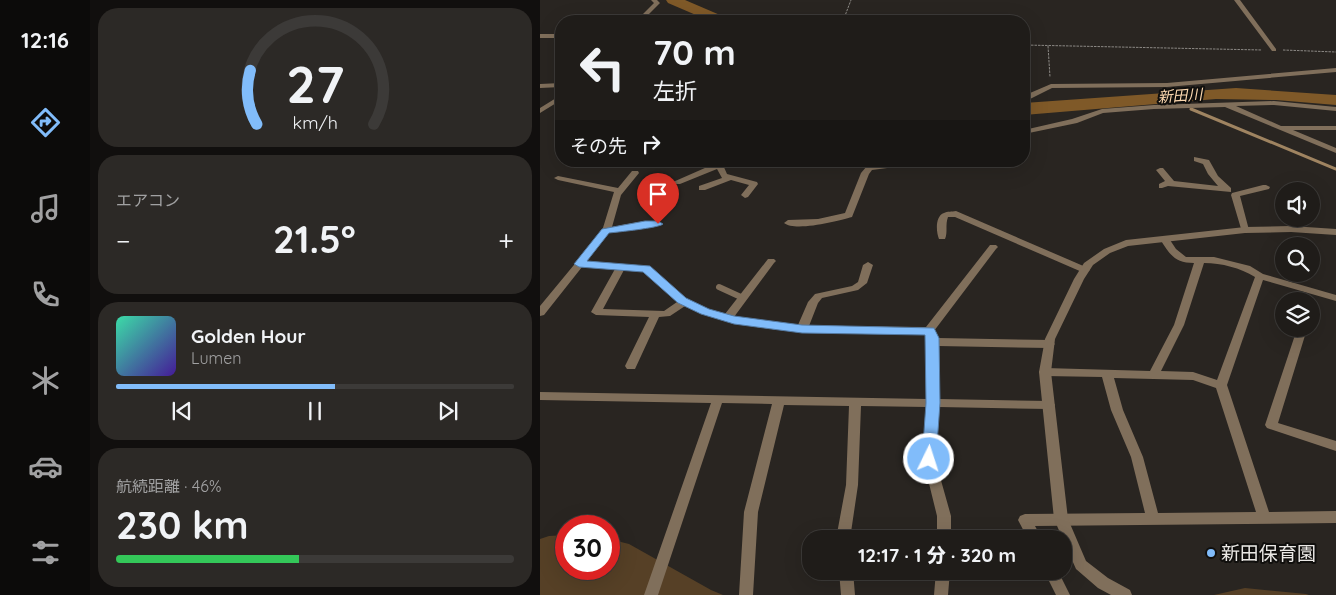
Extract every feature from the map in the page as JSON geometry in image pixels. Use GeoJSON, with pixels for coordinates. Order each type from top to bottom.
{"type":"FeatureCollection","features":[{"type":"Feature","properties":{"kind":"street"},"geometry":{"type":"LineString","coordinates":[[645,15],[657,3],[654,0]]}},
{"type":"Feature","properties":{"kind":"street"},"geometry":{"type":"LineString","coordinates":[[1237,0],[1274,50]]}},
{"type":"Feature","properties":{"kind":"street"},"geometry":{"type":"LineString","coordinates":[[540,36],[555,36]]}},
{"type":"Feature","properties":{"kind":"street"},"geometry":{"type":"LineString","coordinates":[[1030,96],[1051,86],[1166,86],[1336,70]]}},
{"type":"Feature","properties":{"kind":"street"},"geometry":{"type":"LineString","coordinates":[[1320,72],[1336,78]]}},
{"type":"Feature","properties":{"kind":"street"},"geometry":{"type":"LineString","coordinates":[[540,86],[555,85]]}},
{"type":"Feature","properties":{"kind":"street"},"geometry":{"type":"LineString","coordinates":[[540,111],[555,101]]}},
{"type":"Feature","properties":{"kind":"street"},"geometry":{"type":"LineString","coordinates":[[1030,131],[1074,121],[1102,111],[1274,103],[1336,109]]}},
{"type":"Feature","properties":{"kind":"street"},"geometry":{"type":"LineString","coordinates":[[1224,104],[1336,150]]}},
{"type":"Feature","properties":{"kind":"street"},"geometry":{"type":"LineString","coordinates":[[1280,128],[1336,128]]}},
{"type":"Feature","properties":{"kind":"street"},"geometry":{"type":"LineString","coordinates":[[1202,159],[1206,162],[1210,172],[1220,185],[1231,192],[1245,230]]}},
{"type":"Feature","properties":{"kind":"street"},"geometry":{"type":"LineString","coordinates":[[677,182],[711,167]]}},
{"type":"Feature","properties":{"kind":"street"},"geometry":{"type":"LineString","coordinates":[[721,167],[724,176],[754,184],[745,196]]}},
{"type":"Feature","properties":{"kind":"street"},"geometry":{"type":"LineString","coordinates":[[788,223],[815,222],[849,215],[865,173],[870,168],[878,167]]}},
{"type":"Feature","properties":{"kind":"street"},"geometry":{"type":"LineString","coordinates":[[1160,170],[1166,185],[1231,192],[1266,187]]}},
{"type":"Feature","properties":{"kind":"street"},"geometry":{"type":"LineString","coordinates":[[540,313],[606,231],[609,215],[619,191],[635,173]]}},
{"type":"Feature","properties":{"kind":"street"},"geometry":{"type":"LineString","coordinates":[[558,178],[619,191]]}},
{"type":"Feature","properties":{"kind":"street"},"geometry":{"type":"LineString","coordinates":[[702,188],[729,178]]}},
{"type":"Feature","properties":{"kind":"street"},"geometry":{"type":"LineString","coordinates":[[942,237],[941,224],[945,215],[956,214],[1085,270]]}},
{"type":"Feature","properties":{"kind":"street"},"geometry":{"type":"LineString","coordinates":[[606,231],[645,224],[658,224]]}},
{"type":"Feature","properties":{"kind":"street"},"geometry":{"type":"LineString","coordinates":[[1125,595],[1104,583],[1081,565],[1061,519],[1048,405],[1046,372],[1050,344],[1089,263],[1126,243],[1245,230],[1291,229],[1336,232]]}},
{"type":"Feature","properties":{"kind":"street"},"geometry":{"type":"LineString","coordinates":[[1164,239],[1172,251],[1184,260],[1214,260],[1246,268],[1260,276],[1300,292]]}},
{"type":"Feature","properties":{"kind":"street"},"geometry":{"type":"LineString","coordinates":[[930,331],[993,247]]}},
{"type":"Feature","properties":{"kind":"street"},"geometry":{"type":"LineString","coordinates":[[1153,375],[1179,325],[1200,260]]}},
{"type":"Feature","properties":{"kind":"street"},"geometry":{"type":"LineString","coordinates":[[728,318],[771,261]]}},
{"type":"Feature","properties":{"kind":"street"},"geometry":{"type":"LineString","coordinates":[[579,264],[646,269],[685,302],[705,312],[728,318],[802,329],[930,331]]}},
{"type":"Feature","properties":{"kind":"street"},"geometry":{"type":"LineString","coordinates":[[802,329],[813,302],[819,296],[855,288],[862,283],[868,265]]}},
{"type":"Feature","properties":{"kind":"street"},"geometry":{"type":"LineString","coordinates":[[621,267],[596,312],[666,314],[685,302]]}},
{"type":"Feature","properties":{"kind":"street"},"geometry":{"type":"LineString","coordinates":[[1260,276],[1221,385],[1264,518]]}},
{"type":"Feature","properties":{"kind":"street"},"geometry":{"type":"LineString","coordinates":[[1320,297],[1336,298]]}},
{"type":"Feature","properties":{"kind":"street"},"geometry":{"type":"LineString","coordinates":[[631,366],[655,314]]}},
{"type":"Feature","properties":{"kind":"street"},"geometry":{"type":"LineString","coordinates":[[930,331],[933,342],[933,403],[929,459],[944,516],[944,530]]}},
{"type":"Feature","properties":{"kind":"street"},"geometry":{"type":"LineString","coordinates":[[1299,337],[1271,425],[1336,446]]}},
{"type":"Feature","properties":{"kind":"street"},"geometry":{"type":"LineString","coordinates":[[933,342],[1050,344]]}},
{"type":"Feature","properties":{"kind":"street"},"geometry":{"type":"LineString","coordinates":[[1046,372],[1193,376],[1221,385]]}},
{"type":"Feature","properties":{"kind":"street"},"geometry":{"type":"LineString","coordinates":[[1107,374],[1117,410],[1137,457],[1153,518]]}},
{"type":"Feature","properties":{"kind":"street"},"geometry":{"type":"LineString","coordinates":[[540,396],[1048,405]]}},
{"type":"Feature","properties":{"kind":"street"},"geometry":{"type":"LineString","coordinates":[[650,595],[718,399]]}},
{"type":"Feature","properties":{"kind":"street"},"geometry":{"type":"LineString","coordinates":[[746,595],[751,512],[779,400]]}},
{"type":"Feature","properties":{"kind":"street"},"geometry":{"type":"LineString","coordinates":[[844,530],[852,485],[855,401]]}},
{"type":"Feature","properties":{"kind":"street"},"geometry":{"type":"LineString","coordinates":[[1030,530],[1025,520],[1336,517]]}},
{"type":"Feature","properties":{"kind":"street"},"geometry":{"type":"LineString","coordinates":[[847,580],[848,595]]}},
{"type":"Feature","properties":{"kind":"street"},"geometry":{"type":"LineString","coordinates":[[941,595],[942,580]]}},
{"type":"Feature","properties":{"kind":"street"},"geometry":{"type":"LineString","coordinates":[[1056,580],[1063,595]]}},
{"type":"Feature","properties":{"kind":"lane"},"geometry":{"type":"LineString","coordinates":[[719,287],[743,298]]}},
{"type":"Feature","properties":{"kind":"path"},"geometry":{"type":"LineString","coordinates":[[845,15],[851,0]]}},
{"type":"Feature","properties":{"kind":"path"},"geometry":{"type":"LineString","coordinates":[[1030,45],[1336,52]]}},
{"type":"Feature","properties":{"kind":"path"},"geometry":{"type":"LineString","coordinates":[[1048,46],[1051,86]]}},
{"type":"Feature","properties":{"kind":"shaded area"},"geometry":{"type":"Polygon","coordinates":[[[555,536],[555,580],[620,580],[620,542],[629,544],[723,595],[540,595],[540,539],[555,536]]]}},
{"type":"Feature","properties":{"kind":"shaded area"},"geometry":{"type":"Polygon","coordinates":[[[1245,588],[1306,594],[1309,595],[1214,595],[1245,588]]]}},
{"type":"Feature","properties":{"kind":"waterway","name":"新田川"},"geometry":{"type":"LineString","coordinates":[[673,0],[708,15]]}},
{"type":"Feature","properties":{"kind":"waterway","name":"新田川"},"geometry":{"type":"LineString","coordinates":[[1030,109],[1216,94],[1276,95],[1336,100]]}},
{"type":"Feature","properties":{"kind":"waterway","name":"新田川"},"geometry":{"type":"LineString","coordinates":[[1182,98],[1185,102]]}},
{"type":"Feature","properties":{"kind":"waterway"},"geometry":{"type":"LineString","coordinates":[[1191,109],[1336,169]]}},
{"type":"Feature","properties":{"kind":"place","name":"新田保育園"},"geometry":{"type":"Point","coordinates":[1211,553]}},
{"type":"Feature","properties":{"kind":"route"},"geometry":{"type":"LineString","coordinates":[[658,224],[645,224],[606,231],[579,264],[646,269],[682,301],[705,312],[734,320],[802,329],[930,331],[933,338],[933,403],[929,459]]}}]}
